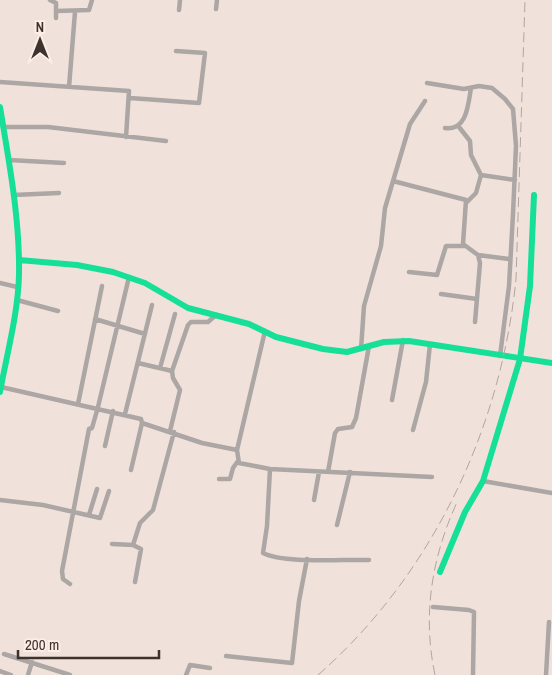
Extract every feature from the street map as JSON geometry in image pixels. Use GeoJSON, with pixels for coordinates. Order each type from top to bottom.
{"type":"FeatureCollection","features":[{"type":"Feature","properties":{"kind":"street"},"geometry":{"type":"LineString","coordinates":[[50,0],[56,3],[56,18]]}},
{"type":"Feature","properties":{"kind":"street"},"geometry":{"type":"LineString","coordinates":[[56,12],[90,10],[92,0]]}},
{"type":"Feature","properties":{"kind":"street"},"geometry":{"type":"LineString","coordinates":[[179,10],[180,0]]}},
{"type":"Feature","properties":{"kind":"street"},"geometry":{"type":"LineString","coordinates":[[216,9],[217,0]]}},
{"type":"Feature","properties":{"kind":"street"},"geometry":{"type":"LineString","coordinates":[[69,87],[75,12]]}},
{"type":"Feature","properties":{"kind":"street"},"geometry":{"type":"LineString","coordinates":[[130,98],[199,103],[205,53],[176,51]]}},
{"type":"Feature","properties":{"kind":"street"},"geometry":{"type":"LineString","coordinates":[[0,82],[128,91],[130,98],[126,137]]}},
{"type":"Feature","properties":{"kind":"street"},"geometry":{"type":"LineString","coordinates":[[427,83],[471,88],[479,86],[496,90],[513,109],[515,180],[509,259],[509,286],[500,356]]}},
{"type":"Feature","properties":{"kind":"street"},"geometry":{"type":"LineString","coordinates":[[459,127],[466,110],[471,88]]}},
{"type":"Feature","properties":{"kind":"street"},"geometry":{"type":"LineString","coordinates":[[361,349],[366,297],[381,246],[383,214],[412,120],[425,101]]}},
{"type":"Feature","properties":{"kind":"street"},"geometry":{"type":"LineString","coordinates":[[0,107],[9,160],[19,260],[17,286],[0,392]]}},
{"type":"Feature","properties":{"kind":"street"},"geometry":{"type":"LineString","coordinates":[[3,128],[48,127],[166,141]]}},
{"type":"Feature","properties":{"kind":"street"},"geometry":{"type":"LineString","coordinates":[[445,128],[459,127]]}},
{"type":"Feature","properties":{"kind":"street"},"geometry":{"type":"LineString","coordinates":[[459,127],[470,141],[471,155],[481,175],[476,194],[467,202],[464,246]]}},
{"type":"Feature","properties":{"kind":"street"},"geometry":{"type":"LineString","coordinates":[[9,160],[64,163]]}},
{"type":"Feature","properties":{"kind":"street"},"geometry":{"type":"LineString","coordinates":[[481,175],[515,180]]}},
{"type":"Feature","properties":{"kind":"street"},"geometry":{"type":"LineString","coordinates":[[393,180],[464,198],[467,202]]}},
{"type":"Feature","properties":{"kind":"street"},"geometry":{"type":"LineString","coordinates":[[13,195],[59,193]]}},
{"type":"Feature","properties":{"kind":"street"},"geometry":{"type":"LineString","coordinates":[[440,572],[464,512],[482,481],[518,358],[531,264],[534,194]]}},
{"type":"Feature","properties":{"kind":"street"},"geometry":{"type":"LineString","coordinates":[[409,272],[435,276],[439,272],[446,246],[464,246],[478,255],[509,259]]}},
{"type":"Feature","properties":{"kind":"street"},"geometry":{"type":"LineString","coordinates":[[475,322],[480,262],[478,255]]}},
{"type":"Feature","properties":{"kind":"street"},"geometry":{"type":"LineString","coordinates":[[19,260],[94,267],[128,277],[158,290],[178,304],[249,324],[276,337],[323,349],[347,352],[403,340],[552,363]]}},
{"type":"Feature","properties":{"kind":"street"},"geometry":{"type":"LineString","coordinates":[[70,584],[63,579],[62,571],[73,511],[89,429],[92,428],[98,408],[128,277]]}},
{"type":"Feature","properties":{"kind":"street"},"geometry":{"type":"LineString","coordinates":[[0,283],[17,286]]}},
{"type":"Feature","properties":{"kind":"street"},"geometry":{"type":"LineString","coordinates":[[78,404],[102,286]]}},
{"type":"Feature","properties":{"kind":"street"},"geometry":{"type":"LineString","coordinates":[[441,294],[477,299]]}},
{"type":"Feature","properties":{"kind":"street"},"geometry":{"type":"LineString","coordinates":[[15,299],[58,311]]}},
{"type":"Feature","properties":{"kind":"street"},"geometry":{"type":"LineString","coordinates":[[125,414],[152,305]]}},
{"type":"Feature","properties":{"kind":"street"},"geometry":{"type":"LineString","coordinates":[[160,368],[175,314]]}},
{"type":"Feature","properties":{"kind":"street"},"geometry":{"type":"LineString","coordinates":[[134,545],[140,523],[153,510],[180,390],[173,378],[172,371],[189,323],[208,322],[216,315]]}},
{"type":"Feature","properties":{"kind":"street"},"geometry":{"type":"LineString","coordinates":[[95,319],[145,334]]}},
{"type":"Feature","properties":{"kind":"street"},"geometry":{"type":"LineString","coordinates":[[219,479],[230,479],[233,468],[238,461],[237,450],[265,331]]}},
{"type":"Feature","properties":{"kind":"street"},"geometry":{"type":"LineString","coordinates":[[392,400],[403,340]]}},
{"type":"Feature","properties":{"kind":"street"},"geometry":{"type":"LineString","coordinates":[[413,430],[426,382],[430,344]]}},
{"type":"Feature","properties":{"kind":"street"},"geometry":{"type":"LineString","coordinates":[[328,472],[335,433],[338,429],[352,427],[356,418],[370,346]]}},
{"type":"Feature","properties":{"kind":"street"},"geometry":{"type":"LineString","coordinates":[[138,363],[172,371]]}},
{"type":"Feature","properties":{"kind":"street"},"geometry":{"type":"LineString","coordinates":[[1,387],[141,418],[142,423],[131,470]]}},
{"type":"Feature","properties":{"kind":"street"},"geometry":{"type":"LineString","coordinates":[[105,446],[113,411]]}},
{"type":"Feature","properties":{"kind":"street"},"geometry":{"type":"LineString","coordinates":[[142,423],[202,442],[237,450]]}},
{"type":"Feature","properties":{"kind":"street"},"geometry":{"type":"LineString","coordinates":[[238,461],[245,466],[270,469],[432,476]]}},
{"type":"Feature","properties":{"kind":"street"},"geometry":{"type":"LineString","coordinates":[[270,469],[267,526],[263,553],[275,557],[369,560]]}},
{"type":"Feature","properties":{"kind":"street"},"geometry":{"type":"LineString","coordinates":[[314,500],[319,472]]}},
{"type":"Feature","properties":{"kind":"street"},"geometry":{"type":"LineString","coordinates":[[337,525],[350,472]]}},
{"type":"Feature","properties":{"kind":"street"},"geometry":{"type":"LineString","coordinates":[[482,481],[552,493]]}},
{"type":"Feature","properties":{"kind":"street"},"geometry":{"type":"LineString","coordinates":[[89,515],[97,489]]}},
{"type":"Feature","properties":{"kind":"street"},"geometry":{"type":"LineString","coordinates":[[0,500],[73,511],[100,518],[109,491]]}},
{"type":"Feature","properties":{"kind":"street"},"geometry":{"type":"LineString","coordinates":[[112,544],[134,545],[141,550],[135,582]]}},
{"type":"Feature","properties":{"kind":"street"},"geometry":{"type":"LineString","coordinates":[[226,656],[292,664],[299,601],[307,559]]}},
{"type":"Feature","properties":{"kind":"street"},"geometry":{"type":"LineString","coordinates":[[433,607],[474,612],[473,675]]}},
{"type":"Feature","properties":{"kind":"street"},"geometry":{"type":"LineString","coordinates":[[546,675],[549,622]]}},
{"type":"Feature","properties":{"kind":"street"},"geometry":{"type":"LineString","coordinates":[[4,654],[70,675]]}},
{"type":"Feature","properties":{"kind":"street"},"geometry":{"type":"LineString","coordinates":[[28,675],[32,662]]}},
{"type":"Feature","properties":{"kind":"street"},"geometry":{"type":"LineString","coordinates":[[186,675],[192,664],[210,668]]}},
{"type":"Feature","properties":{"kind":"street"},"geometry":{"type":"LineString","coordinates":[[0,671],[11,675]]}},
{"type":"Feature","properties":{"kind":"railway"},"geometry":{"type":"LineString","coordinates":[[318,675],[359,635],[395,592],[427,545],[454,496],[477,444],[495,390],[508,335],[516,279],[525,0]]}},
{"type":"Feature","properties":{"kind":"railway"},"geometry":{"type":"LineString","coordinates":[[435,675],[429,630],[432,586],[442,542],[458,500]]}},
{"type":"Feature","properties":{"kind":"traffic: fast"},"geometry":{"type":"LineString","coordinates":[[0,107],[16,212],[19,254],[18,290],[0,392]]}},
{"type":"Feature","properties":{"kind":"traffic: fast"},"geometry":{"type":"LineString","coordinates":[[440,572],[465,512],[483,481],[520,359],[530,286],[534,195]]}},
{"type":"Feature","properties":{"kind":"traffic: fast"},"geometry":{"type":"LineString","coordinates":[[19,260],[77,265],[113,272],[145,283],[188,308],[249,324],[276,337],[323,349],[347,352],[384,342],[409,341],[552,363]]}}]}
